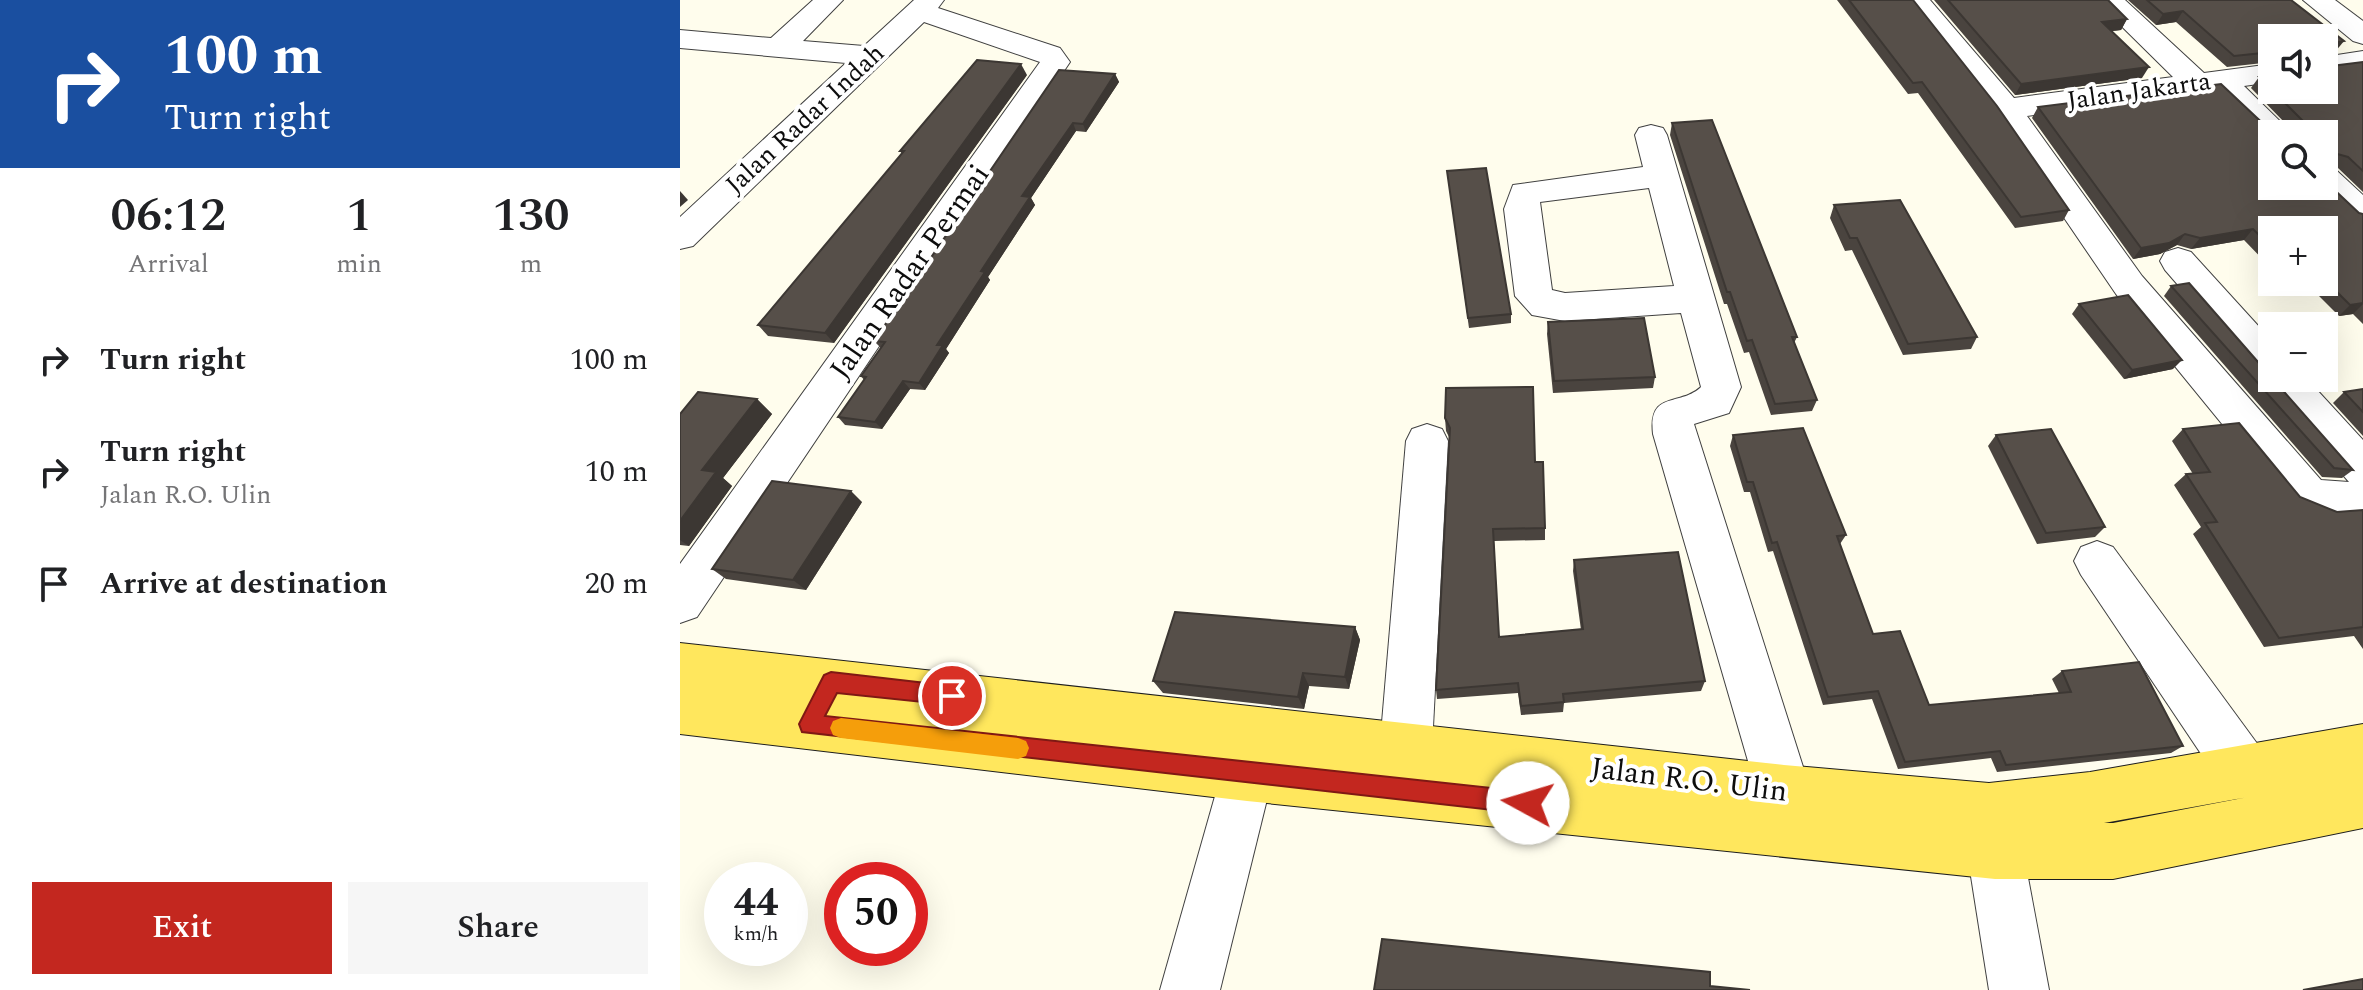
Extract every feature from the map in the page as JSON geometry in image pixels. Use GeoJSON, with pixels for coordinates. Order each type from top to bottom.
{"type":"FeatureCollection","features":[{"type":"Feature","properties":{"kind":"main road","name":"Jalan R.O. Ulin"},"geometry":{"type":"LineString","coordinates":[[680,666],[820,703],[1247,775],[1995,851],[2113,851],[2363,801]]}},
{"type":"Feature","properties":{"kind":"main road","name":"Jalan R.O. Ulin"},"geometry":{"type":"LineString","coordinates":[[680,710],[820,703],[1406,746],[1784,792],[1989,810],[2090,799],[2363,750]]}},
{"type":"Feature","properties":{"kind":"street"},"geometry":{"type":"LineString","coordinates":[[778,48],[829,0]]}},
{"type":"Feature","properties":{"kind":"street"},"geometry":{"type":"LineString","coordinates":[[1915,0],[2006,109],[2129,285],[2305,493],[2324,502],[2363,499]]}},
{"type":"Feature","properties":{"kind":"street"},"geometry":{"type":"LineString","coordinates":[[2109,0],[2258,120]]}},
{"type":"Feature","properties":{"kind":"street"},"geometry":{"type":"LineString","coordinates":[[2320,3],[2361,0]]}},
{"type":"Feature","properties":{"kind":"street"},"geometry":{"type":"LineString","coordinates":[[2320,3],[2363,35]]}},
{"type":"Feature","properties":{"kind":"street","name":"Jalan Radar Indah"},"geometry":{"type":"LineString","coordinates":[[680,237],[925,5]]}},
{"type":"Feature","properties":{"kind":"street","name":"Jalan Radar Permai"},"geometry":{"type":"LineString","coordinates":[[680,602],[1055,62],[1049,54],[925,5]]}},
{"type":"Feature","properties":{"kind":"street"},"geometry":{"type":"LineString","coordinates":[[680,39],[873,56]]}},
{"type":"Feature","properties":{"kind":"street"},"geometry":{"type":"LineString","coordinates":[[2338,64],[2363,60]]}},
{"type":"Feature","properties":{"kind":"street","name":"Jalan Jakarta"},"geometry":{"type":"LineString","coordinates":[[2006,109],[2258,75]]}},
{"type":"Feature","properties":{"kind":"street"},"geometry":{"type":"LineString","coordinates":[[1698,298],[1565,307],[1545,305],[1534,296],[1521,209],[1525,193],[1658,155],[1698,298],[1721,387],[1714,402],[1678,413],[1672,419],[1674,434],[1784,792]]}},
{"type":"Feature","properties":{"kind":"street"},"geometry":{"type":"LineString","coordinates":[[2338,191],[2363,214]]}},
{"type":"Feature","properties":{"kind":"street"},"geometry":{"type":"LineString","coordinates":[[2178,261],[2258,351]]}},
{"type":"Feature","properties":{"kind":"street"},"geometry":{"type":"LineString","coordinates":[[2294,392],[2363,469]]}},
{"type":"Feature","properties":{"kind":"street"},"geometry":{"type":"LineString","coordinates":[[1406,746],[1427,441]]}},
{"type":"Feature","properties":{"kind":"street"},"geometry":{"type":"LineString","coordinates":[[2097,561],[2245,772]]}},
{"type":"Feature","properties":{"kind":"street"},"geometry":{"type":"LineString","coordinates":[[1190,990],[1247,775]]}},
{"type":"Feature","properties":{"kind":"street"},"geometry":{"type":"LineString","coordinates":[[1995,851],[2019,990]]}},
{"type":"Feature","properties":{"kind":"building"},"geometry":{"type":"Polygon","coordinates":[[[1849,0],[1913,0],[1997,106],[2069,210],[2021,217],[1922,82],[1913,83],[1849,0]]]}},
{"type":"Feature","properties":{"kind":"building"},"geometry":{"type":"Polygon","coordinates":[[[1948,0],[2108,0],[2127,19],[2102,22],[2149,67],[2021,84],[1948,0]]]}},
{"type":"Feature","properties":{"kind":"building"},"geometry":{"type":"Polygon","coordinates":[[[2147,0],[2291,0],[2322,24],[2258,24],[2258,53],[2234,56],[2183,11],[2163,14],[2147,0]]]}},
{"type":"Feature","properties":{"kind":"building"},"geometry":{"type":"Polygon","coordinates":[[[977,60],[1021,64],[825,333],[758,325],[904,151],[900,151],[977,60]]]}},
{"type":"Feature","properties":{"kind":"building"},"geometry":{"type":"Polygon","coordinates":[[[2363,62],[2363,171],[2348,157],[2338,154],[2338,120],[2302,120],[2286,104],[2338,104],[2338,65],[2363,62]]]}},
{"type":"Feature","properties":{"kind":"building"},"geometry":{"type":"Polygon","coordinates":[[[1059,70],[1115,74],[1083,124],[1073,123],[1022,196],[1030,197],[981,271],[985,272],[937,345],[943,345],[919,383],[903,381],[875,422],[838,417],[866,377],[861,376],[885,342],[874,341],[1059,70]]]}},
{"type":"Feature","properties":{"kind":"building"},"geometry":{"type":"Polygon","coordinates":[[[2221,84],[2259,120],[2258,200],[2338,200],[2338,193],[2363,214],[2363,303],[2350,305],[2338,293],[2338,216],[2258,216],[2258,234],[2253,229],[2200,238],[2185,234],[2169,243],[2141,248],[2038,107],[2221,84]]]}},
{"type":"Feature","properties":{"kind":"building"},"geometry":{"type":"Polygon","coordinates":[[[1712,120],[1797,337],[1792,337],[1817,400],[1775,404],[1752,340],[1747,341],[1730,292],[1727,292],[1672,123],[1712,120]]]}},
{"type":"Feature","properties":{"kind":"building"},"geometry":{"type":"Polygon","coordinates":[[[1486,168],[1511,314],[1468,318],[1447,171],[1486,168]]]}},
{"type":"Feature","properties":{"kind":"building"},"geometry":{"type":"Polygon","coordinates":[[[1900,200],[1977,337],[1908,344],[1857,238],[1850,238],[1834,205],[1900,200]]]}},
{"type":"Feature","properties":{"kind":"building"},"geometry":{"type":"Polygon","coordinates":[[[2189,283],[2258,362],[2258,383],[2171,286],[2189,283]]]}},
{"type":"Feature","properties":{"kind":"building"},"geometry":{"type":"Polygon","coordinates":[[[2128,295],[2182,360],[2132,370],[2079,304],[2128,295]]]}},
{"type":"Feature","properties":{"kind":"building"},"geometry":{"type":"Polygon","coordinates":[[[1644,318],[1655,377],[1554,381],[1548,322],[1644,318]]]}},
{"type":"Feature","properties":{"kind":"building"},"geometry":{"type":"Polygon","coordinates":[[[1533,387],[1535,462],[1543,462],[1545,528],[1493,529],[1499,637],[1583,629],[1574,560],[1678,552],[1705,681],[1563,694],[1564,702],[1521,706],[1518,683],[1436,690],[1450,428],[1445,418],[1446,388],[1533,387]]]}},
{"type":"Feature","properties":{"kind":"building"},"geometry":{"type":"Polygon","coordinates":[[[2363,389],[2363,412],[2344,392],[2363,389]]]}},
{"type":"Feature","properties":{"kind":"building"},"geometry":{"type":"Polygon","coordinates":[[[698,392],[757,399],[702,470],[716,472],[680,521],[680,414],[698,392]]]}},
{"type":"Feature","properties":{"kind":"building"},"geometry":{"type":"Polygon","coordinates":[[[2266,392],[2285,392],[2353,470],[2334,468],[2266,392]]]}},
{"type":"Feature","properties":{"kind":"building"},"geometry":{"type":"Polygon","coordinates":[[[2239,423],[2300,497],[2337,512],[2363,510],[2363,627],[2279,638],[2205,523],[2217,522],[2186,474],[2210,472],[2183,429],[2239,423]]]}},
{"type":"Feature","properties":{"kind":"building"},"geometry":{"type":"Polygon","coordinates":[[[1803,428],[1846,535],[1837,536],[1873,634],[1900,631],[1929,705],[2071,692],[2062,671],[2139,662],[2183,746],[2006,765],[2000,751],[1905,762],[1878,691],[1828,697],[1777,542],[1772,543],[1753,482],[1747,482],[1733,435],[1803,428]]]}},
{"type":"Feature","properties":{"kind":"building"},"geometry":{"type":"Polygon","coordinates":[[[2051,429],[2105,527],[2046,533],[1996,435],[2051,429]]]}},
{"type":"Feature","properties":{"kind":"building"},"geometry":{"type":"Polygon","coordinates":[[[772,481],[851,491],[793,580],[712,569],[772,481]]]}},
{"type":"Feature","properties":{"kind":"building"},"geometry":{"type":"Polygon","coordinates":[[[1175,612],[1355,627],[1345,677],[1303,673],[1298,697],[1153,681],[1175,612]]]}},
{"type":"Feature","properties":{"kind":"building"},"geometry":{"type":"Polygon","coordinates":[[[1382,939],[1710,972],[1710,986],[1750,990],[1374,990],[1382,939]]]}},
{"type":"Feature","properties":{"kind":"building"},"geometry":{"type":"Polygon","coordinates":[[[2363,979],[2363,990],[2303,990],[2363,979]]]}},
{"type":"Feature","properties":{"kind":"slow traffic"},"geometry":{"type":"LineString","coordinates":[[841,728],[1018,748]]}},
{"type":"Feature","properties":{"kind":"route"},"geometry":{"type":"LineString","coordinates":[[952,696],[831,682],[810,724],[1247,775],[1528,803]]}}]}
